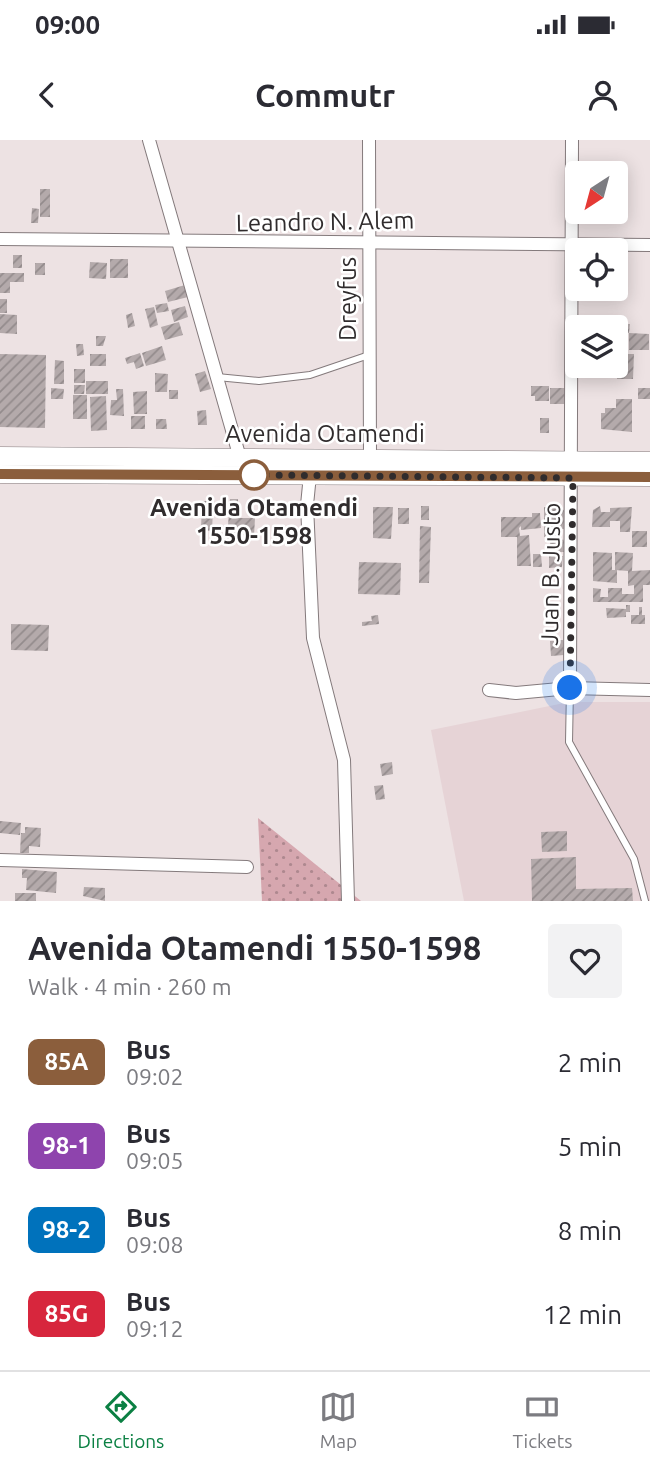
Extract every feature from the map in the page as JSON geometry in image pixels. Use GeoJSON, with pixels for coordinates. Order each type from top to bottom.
{"type":"FeatureCollection","features":[{"type":"Feature","properties":{"kind":"main road","name":"Avenida Otamendi"},"geometry":{"type":"LineString","coordinates":[[0,456],[243,465],[310,475],[573,470],[650,461]]}},
{"type":"Feature","properties":{"kind":"main road","name":"Avenida Otamendi"},"geometry":{"type":"LineString","coordinates":[[0,474],[370,458],[650,477]]}},
{"type":"Feature","properties":{"kind":"street"},"geometry":{"type":"LineString","coordinates":[[149,140],[243,465]]}},
{"type":"Feature","properties":{"kind":"street","name":"Dreyfus"},"geometry":{"type":"LineString","coordinates":[[369,140],[370,458]]}},
{"type":"Feature","properties":{"kind":"street","name":"Juan B. Justo"},"geometry":{"type":"LineString","coordinates":[[572,140],[572,238]]}},
{"type":"Feature","properties":{"kind":"street","name":"Leandro N. Alem"},"geometry":{"type":"LineString","coordinates":[[0,239],[565,244]]}},
{"type":"Feature","properties":{"kind":"street","name":"Leandro N. Alem"},"geometry":{"type":"LineString","coordinates":[[628,245],[650,245]]}},
{"type":"Feature","properties":{"kind":"street","name":"Juan B. Justo"},"geometry":{"type":"LineString","coordinates":[[570,688],[572,301]]}},
{"type":"Feature","properties":{"kind":"street"},"geometry":{"type":"LineString","coordinates":[[310,475],[306,505],[313,638],[344,760],[348,901]]}},
{"type":"Feature","properties":{"kind":"street"},"geometry":{"type":"LineString","coordinates":[[489,690],[516,693],[570,688],[650,690]]}},
{"type":"Feature","properties":{"kind":"street"},"geometry":{"type":"LineString","coordinates":[[0,860],[247,867]]}},
{"type":"Feature","properties":{"kind":"lane"},"geometry":{"type":"LineString","coordinates":[[217,377],[259,381],[310,374],[369,355]]}},
{"type":"Feature","properties":{"kind":"lane"},"geometry":{"type":"LineString","coordinates":[[570,688],[569,742],[586,779],[634,859],[645,901]]}},
{"type":"Feature","properties":{"kind":"shaded area"},"geometry":{"type":"Polygon","coordinates":[[[569,702],[650,702],[650,901],[464,901],[431,730],[569,702]]]}},
{"type":"Feature","properties":{"kind":"shaded area"},"geometry":{"type":"Polygon","coordinates":[[[258,818],[361,901],[262,901],[258,818]]]}},
{"type":"Feature","properties":{"kind":"building"},"geometry":{"type":"Polygon","coordinates":[[[40,189],[50,189],[50,217],[40,217],[40,189]]]}},
{"type":"Feature","properties":{"kind":"building"},"geometry":{"type":"Polygon","coordinates":[[[32,208],[39,209],[38,223],[31,223],[32,208]]]}},
{"type":"Feature","properties":{"kind":"building"},"geometry":{"type":"Polygon","coordinates":[[[13,255],[22,255],[22,268],[13,268],[13,255]]]}},
{"type":"Feature","properties":{"kind":"building"},"geometry":{"type":"Polygon","coordinates":[[[110,259],[128,259],[128,278],[110,278],[110,259]]]}},
{"type":"Feature","properties":{"kind":"building"},"geometry":{"type":"Polygon","coordinates":[[[90,262],[107,263],[106,279],[89,278],[90,262]]]}},
{"type":"Feature","properties":{"kind":"building"},"geometry":{"type":"Polygon","coordinates":[[[35,263],[45,263],[45,275],[35,275],[35,263]]]}},
{"type":"Feature","properties":{"kind":"building"},"geometry":{"type":"Polygon","coordinates":[[[0,273],[24,273],[24,282],[10,282],[10,293],[0,293],[0,273]]]}},
{"type":"Feature","properties":{"kind":"building"},"geometry":{"type":"Polygon","coordinates":[[[185,285],[188,297],[168,302],[165,291],[185,285]]]}},
{"type":"Feature","properties":{"kind":"building"},"geometry":{"type":"Polygon","coordinates":[[[0,299],[7,299],[7,313],[0,313],[0,299]]]}},
{"type":"Feature","properties":{"kind":"building"},"geometry":{"type":"Polygon","coordinates":[[[167,303],[169,311],[157,313],[155,305],[167,303]]]}},
{"type":"Feature","properties":{"kind":"building"},"geometry":{"type":"Polygon","coordinates":[[[185,306],[188,317],[174,322],[171,310],[185,306]]]}},
{"type":"Feature","properties":{"kind":"building"},"geometry":{"type":"Polygon","coordinates":[[[154,307],[158,325],[150,328],[145,309],[154,307]]]}},
{"type":"Feature","properties":{"kind":"building"},"geometry":{"type":"Polygon","coordinates":[[[132,313],[135,326],[128,328],[126,315],[132,313]]]}},
{"type":"Feature","properties":{"kind":"building"},"geometry":{"type":"Polygon","coordinates":[[[0,314],[17,315],[17,334],[0,333],[0,314]]]}},
{"type":"Feature","properties":{"kind":"building"},"geometry":{"type":"Polygon","coordinates":[[[179,322],[183,335],[165,340],[161,327],[179,322]]]}},
{"type":"Feature","properties":{"kind":"building"},"geometry":{"type":"Polygon","coordinates":[[[629,333],[649,334],[649,350],[629,350],[629,333]]]}},
{"type":"Feature","properties":{"kind":"building"},"geometry":{"type":"Polygon","coordinates":[[[96,336],[106,336],[103,346],[96,346],[96,336]]]}},
{"type":"Feature","properties":{"kind":"building"},"geometry":{"type":"Polygon","coordinates":[[[76,344],[83,344],[84,355],[77,356],[76,344]]]}},
{"type":"Feature","properties":{"kind":"building"},"geometry":{"type":"Polygon","coordinates":[[[162,346],[166,360],[146,366],[142,353],[162,346]]]}},
{"type":"Feature","properties":{"kind":"building"},"geometry":{"type":"Polygon","coordinates":[[[140,353],[144,366],[136,369],[134,362],[127,364],[125,358],[140,353]]]}},
{"type":"Feature","properties":{"kind":"building"},"geometry":{"type":"Polygon","coordinates":[[[0,354],[46,355],[45,428],[0,427],[0,354]]]}},
{"type":"Feature","properties":{"kind":"building"},"geometry":{"type":"Polygon","coordinates":[[[90,354],[106,354],[106,366],[90,366],[90,354]]]}},
{"type":"Feature","properties":{"kind":"building"},"geometry":{"type":"Polygon","coordinates":[[[628,354],[634,354],[633,379],[617,379],[628,378],[628,354]]]}},
{"type":"Feature","properties":{"kind":"building"},"geometry":{"type":"Polygon","coordinates":[[[55,360],[64,361],[64,384],[54,384],[55,360]]]}},
{"type":"Feature","properties":{"kind":"building"},"geometry":{"type":"Polygon","coordinates":[[[74,369],[85,369],[85,383],[74,383],[74,369]]]}},
{"type":"Feature","properties":{"kind":"building"},"geometry":{"type":"Polygon","coordinates":[[[205,371],[211,389],[200,392],[195,374],[205,371]]]}},
{"type":"Feature","properties":{"kind":"building"},"geometry":{"type":"Polygon","coordinates":[[[155,373],[168,374],[167,392],[155,392],[155,373]]]}},
{"type":"Feature","properties":{"kind":"building"},"geometry":{"type":"Polygon","coordinates":[[[86,381],[108,381],[108,394],[86,394],[86,381]]]}},
{"type":"Feature","properties":{"kind":"building"},"geometry":{"type":"Polygon","coordinates":[[[74,385],[85,385],[84,394],[74,394],[74,385]]]}},
{"type":"Feature","properties":{"kind":"building"},"geometry":{"type":"Polygon","coordinates":[[[531,386],[549,386],[549,401],[535,401],[535,396],[531,396],[531,386]]]}},
{"type":"Feature","properties":{"kind":"building"},"geometry":{"type":"Polygon","coordinates":[[[51,388],[64,389],[63,399],[51,399],[51,388]]]}},
{"type":"Feature","properties":{"kind":"building"},"geometry":{"type":"Polygon","coordinates":[[[550,388],[567,388],[567,404],[550,404],[550,388]]]}},
{"type":"Feature","properties":{"kind":"building"},"geometry":{"type":"Polygon","coordinates":[[[638,388],[650,388],[650,399],[638,399],[638,388]]]}},
{"type":"Feature","properties":{"kind":"building"},"geometry":{"type":"Polygon","coordinates":[[[116,389],[123,389],[124,416],[110,415],[111,400],[117,400],[116,389]]]}},
{"type":"Feature","properties":{"kind":"building"},"geometry":{"type":"Polygon","coordinates":[[[169,390],[178,390],[178,399],[169,399],[169,390]]]}},
{"type":"Feature","properties":{"kind":"building"},"geometry":{"type":"Polygon","coordinates":[[[147,391],[147,414],[134,414],[133,392],[147,391]]]}},
{"type":"Feature","properties":{"kind":"building"},"geometry":{"type":"Polygon","coordinates":[[[73,395],[87,395],[87,419],[73,419],[73,395]]]}},
{"type":"Feature","properties":{"kind":"building"},"geometry":{"type":"Polygon","coordinates":[[[106,396],[107,430],[91,431],[90,397],[106,396]]]}},
{"type":"Feature","properties":{"kind":"building"},"geometry":{"type":"Polygon","coordinates":[[[616,399],[632,399],[632,432],[601,429],[601,413],[605,413],[605,408],[616,408],[616,399]]]}},
{"type":"Feature","properties":{"kind":"building"},"geometry":{"type":"Polygon","coordinates":[[[206,410],[207,425],[198,425],[197,411],[206,410]]]}},
{"type":"Feature","properties":{"kind":"building"},"geometry":{"type":"Polygon","coordinates":[[[131,416],[145,416],[145,429],[131,429],[131,416]]]}},
{"type":"Feature","properties":{"kind":"building"},"geometry":{"type":"Polygon","coordinates":[[[540,418],[549,418],[549,433],[540,433],[540,418]]]}},
{"type":"Feature","properties":{"kind":"building"},"geometry":{"type":"Polygon","coordinates":[[[156,419],[166,419],[167,429],[156,429],[156,419]]]}},
{"type":"Feature","properties":{"kind":"building"},"geometry":{"type":"Polygon","coordinates":[[[230,499],[238,499],[238,518],[255,518],[254,536],[235,534],[234,540],[227,539],[230,499]]]}},
{"type":"Feature","properties":{"kind":"building"},"geometry":{"type":"Polygon","coordinates":[[[202,501],[210,501],[210,509],[213,509],[212,531],[201,530],[202,501]]]}},
{"type":"Feature","properties":{"kind":"building"},"geometry":{"type":"Polygon","coordinates":[[[421,506],[429,506],[429,520],[421,520],[421,506]]]}},
{"type":"Feature","properties":{"kind":"building"},"geometry":{"type":"Polygon","coordinates":[[[600,506],[601,512],[610,512],[610,508],[632,507],[630,532],[620,532],[620,521],[610,521],[610,527],[592,527],[593,510],[600,506]]]}},
{"type":"Feature","properties":{"kind":"building"},"geometry":{"type":"Polygon","coordinates":[[[373,507],[393,507],[391,539],[373,538],[373,507]]]}},
{"type":"Feature","properties":{"kind":"building"},"geometry":{"type":"Polygon","coordinates":[[[544,507],[560,507],[568,514],[569,529],[557,529],[557,537],[544,537],[544,507]]]}},
{"type":"Feature","properties":{"kind":"building"},"geometry":{"type":"Polygon","coordinates":[[[398,508],[409,508],[409,524],[398,524],[398,508]]]}},
{"type":"Feature","properties":{"kind":"building"},"geometry":{"type":"Polygon","coordinates":[[[532,513],[540,513],[541,528],[519,528],[520,536],[529,535],[531,566],[517,566],[517,537],[501,537],[501,517],[532,517],[532,513]]]}},
{"type":"Feature","properties":{"kind":"building"},"geometry":{"type":"Polygon","coordinates":[[[420,526],[431,527],[429,583],[419,583],[420,526]]]}},
{"type":"Feature","properties":{"kind":"building"},"geometry":{"type":"Polygon","coordinates":[[[632,531],[647,531],[647,547],[632,547],[632,531]]]}},
{"type":"Feature","properties":{"kind":"building"},"geometry":{"type":"Polygon","coordinates":[[[550,539],[567,540],[567,552],[550,552],[550,539]]]}},
{"type":"Feature","properties":{"kind":"building"},"geometry":{"type":"Polygon","coordinates":[[[593,552],[612,553],[612,570],[617,570],[617,583],[593,581],[593,552]]]}},
{"type":"Feature","properties":{"kind":"building"},"geometry":{"type":"Polygon","coordinates":[[[615,552],[633,553],[632,571],[650,570],[650,585],[643,585],[643,602],[593,602],[593,588],[601,589],[600,597],[608,597],[608,588],[622,588],[622,594],[634,594],[634,585],[628,586],[628,571],[615,570],[615,552]]]}},
{"type":"Feature","properties":{"kind":"building"},"geometry":{"type":"Polygon","coordinates":[[[533,554],[541,554],[542,567],[533,567],[533,554]]]}},
{"type":"Feature","properties":{"kind":"building"},"geometry":{"type":"Polygon","coordinates":[[[549,556],[563,556],[562,567],[549,568],[549,556]]]}},
{"type":"Feature","properties":{"kind":"building"},"geometry":{"type":"Polygon","coordinates":[[[359,562],[401,563],[400,595],[358,594],[359,562]]]}},
{"type":"Feature","properties":{"kind":"building"},"geometry":{"type":"Polygon","coordinates":[[[626,605],[630,605],[630,612],[626,612],[626,617],[607,618],[606,608],[626,609],[626,605]]]}},
{"type":"Feature","properties":{"kind":"building"},"geometry":{"type":"Polygon","coordinates":[[[639,607],[642,607],[642,615],[645,615],[645,624],[631,624],[631,615],[639,615],[639,607]]]}},
{"type":"Feature","properties":{"kind":"building"},"geometry":{"type":"Polygon","coordinates":[[[378,615],[379,624],[362,626],[362,622],[372,621],[371,616],[378,615]]]}},
{"type":"Feature","properties":{"kind":"building"},"geometry":{"type":"Polygon","coordinates":[[[11,624],[49,625],[48,651],[11,650],[11,624]]]}},
{"type":"Feature","properties":{"kind":"building"},"geometry":{"type":"Polygon","coordinates":[[[563,640],[564,655],[551,656],[550,641],[563,640]]]}},
{"type":"Feature","properties":{"kind":"building"},"geometry":{"type":"Polygon","coordinates":[[[392,762],[393,774],[382,776],[380,764],[392,762]]]}},
{"type":"Feature","properties":{"kind":"building"},"geometry":{"type":"Polygon","coordinates":[[[383,785],[385,799],[376,800],[374,786],[383,785]]]}},
{"type":"Feature","properties":{"kind":"building"},"geometry":{"type":"Polygon","coordinates":[[[0,821],[21,823],[20,835],[0,833],[0,821]]]}},
{"type":"Feature","properties":{"kind":"building"},"geometry":{"type":"Polygon","coordinates":[[[25,827],[41,828],[40,847],[29,846],[29,853],[20,853],[21,833],[25,833],[25,827]]]}},
{"type":"Feature","properties":{"kind":"building"},"geometry":{"type":"Polygon","coordinates":[[[567,831],[567,851],[542,852],[541,832],[567,831]]]}},
{"type":"Feature","properties":{"kind":"building"},"geometry":{"type":"Polygon","coordinates":[[[576,857],[576,889],[632,888],[633,901],[532,901],[531,859],[576,857]]]}},
{"type":"Feature","properties":{"kind":"building"},"geometry":{"type":"Polygon","coordinates":[[[22,869],[57,872],[56,893],[26,890],[27,878],[22,878],[22,869]]]}},
{"type":"Feature","properties":{"kind":"building"},"geometry":{"type":"Polygon","coordinates":[[[84,887],[105,888],[105,901],[83,896],[84,887]]]}},
{"type":"Feature","properties":{"kind":"building"},"geometry":{"type":"Polygon","coordinates":[[[15,893],[36,893],[36,901],[15,901],[15,893]]]}},
{"type":"Feature","properties":{"kind":"bus line","name":"85A"},"geometry":{"type":"LineString","coordinates":[[0,474],[650,477]]}},
{"type":"Feature","properties":{"kind":"place","name":"Avenida Otamendi 1550-1598"},"geometry":{"type":"Point","coordinates":[254,475]}},
{"type":"Feature","properties":{"kind":"route"},"geometry":{"type":"LineString","coordinates":[[254,475],[573,478],[570,688]]}}]}
